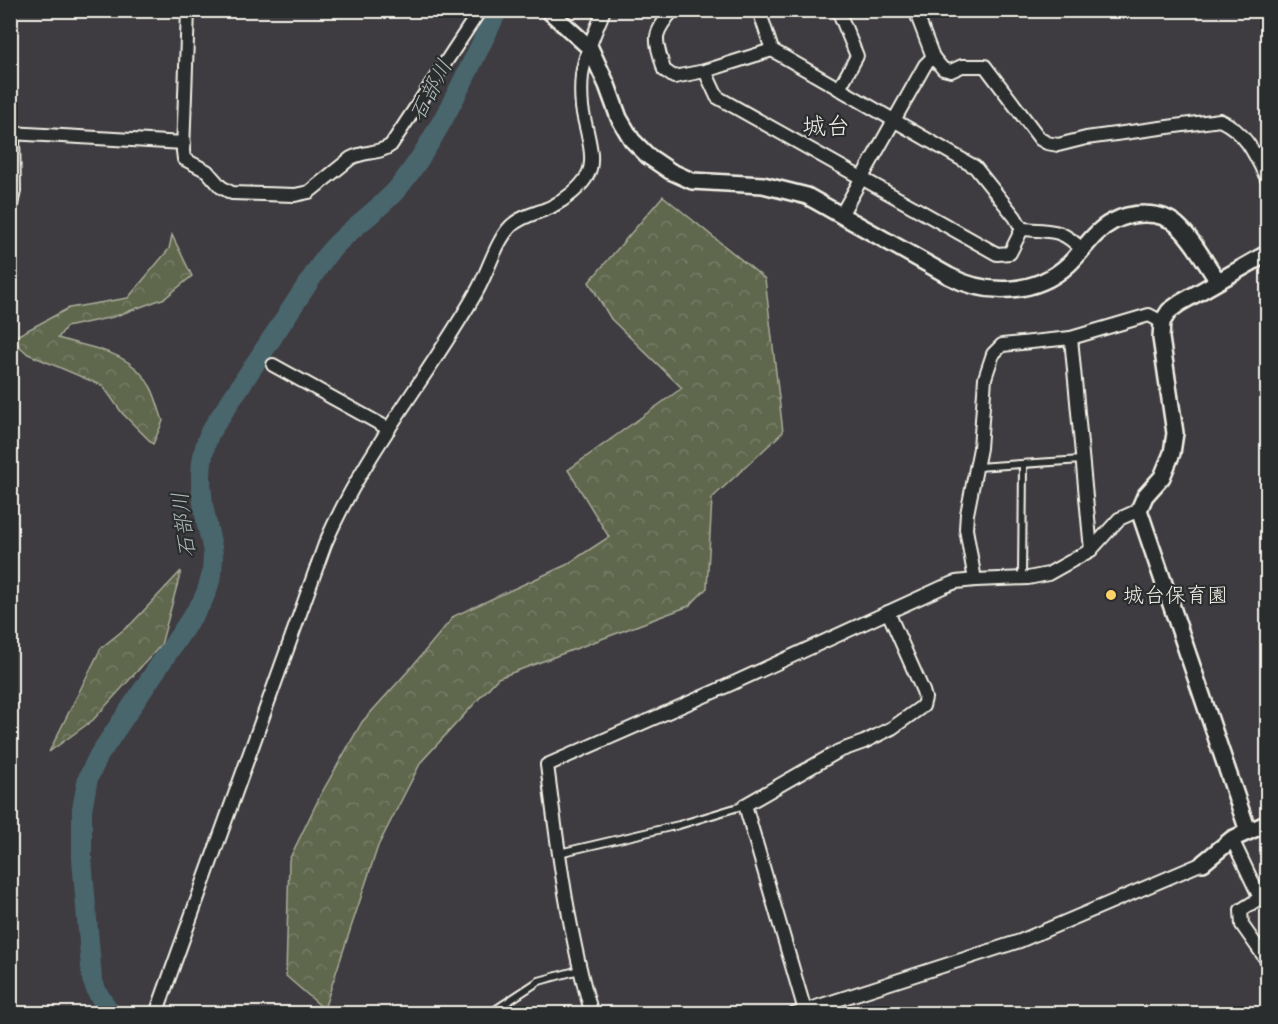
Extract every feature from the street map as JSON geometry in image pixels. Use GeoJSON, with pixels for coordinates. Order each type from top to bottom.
{"type":"FeatureCollection","features":[{"type":"Feature","properties":{"kind":"street"},"geometry":{"type":"LineString","coordinates":[[188,10],[183,143],[187,161],[207,171],[221,187],[232,193],[295,195],[309,192],[358,154],[386,148],[395,141],[480,10]]}},
{"type":"Feature","properties":{"kind":"street"},"geometry":{"type":"LineString","coordinates":[[548,10],[590,48],[619,118],[632,140],[648,156],[670,171],[692,181],[747,183],[807,196],[965,285],[987,290],[1011,290],[1031,286],[1068,265],[1111,222],[1128,216],[1146,214],[1161,216],[1176,223],[1188,236],[1218,281]]}},
{"type":"Feature","properties":{"kind":"street"},"geometry":{"type":"LineString","coordinates":[[156,1014],[325,544],[342,507],[477,290],[511,226],[553,206],[577,189],[589,174],[591,155],[582,106],[582,74],[604,10]]}},
{"type":"Feature","properties":{"kind":"street"},"geometry":{"type":"LineString","coordinates":[[673,10],[660,26],[656,38],[664,70],[674,77],[705,71],[772,50]]}},
{"type":"Feature","properties":{"kind":"street"},"geometry":{"type":"LineString","coordinates":[[759,10],[772,50],[975,167],[1022,229],[1059,232],[1070,237],[1082,250]]}},
{"type":"Feature","properties":{"kind":"street"},"geometry":{"type":"LineString","coordinates":[[838,10],[857,57],[839,89]]}},
{"type":"Feature","properties":{"kind":"street"},"geometry":{"type":"LineString","coordinates":[[915,10],[933,57],[943,69],[951,71],[962,66],[985,66],[1040,139],[1047,143],[1058,145],[1086,138],[1220,120],[1235,127],[1243,136],[1268,181]]}},
{"type":"Feature","properties":{"kind":"street"},"geometry":{"type":"LineString","coordinates":[[841,215],[925,65],[933,57]]}},
{"type":"Feature","properties":{"kind":"street"},"geometry":{"type":"LineString","coordinates":[[705,71],[717,97],[997,254],[1010,253],[1022,229]]}},
{"type":"Feature","properties":{"kind":"street"},"geometry":{"type":"LineString","coordinates":[[10,209],[14,191],[12,133],[183,143]]}},
{"type":"Feature","properties":{"kind":"street"},"geometry":{"type":"LineString","coordinates":[[1248,831],[1139,510],[1145,496],[1162,477],[1172,453],[1175,433],[1161,338],[1162,322],[1169,311],[1268,253]]}},
{"type":"Feature","properties":{"kind":"street"},"geometry":{"type":"LineString","coordinates":[[975,580],[966,529],[967,514],[976,467],[985,378],[993,354],[1002,345],[1071,338],[1149,315],[1162,322]]}},
{"type":"Feature","properties":{"kind":"street"},"geometry":{"type":"LineString","coordinates":[[1071,338],[1090,550]]}},
{"type":"Feature","properties":{"kind":"street"},"geometry":{"type":"LineString","coordinates":[[273,365],[389,429]]}},
{"type":"Feature","properties":{"kind":"street"},"geometry":{"type":"LineString","coordinates":[[592,1014],[579,970],[558,853],[547,765],[956,582],[1048,574],[1090,550],[1119,519],[1139,510]]}},
{"type":"Feature","properties":{"kind":"street"},"geometry":{"type":"LineString","coordinates":[[888,612],[923,692],[925,698],[923,706],[892,728],[839,751],[745,805],[802,1012],[1020,940],[1203,863],[1232,839],[1268,823]]}},
{"type":"Feature","properties":{"kind":"street"},"geometry":{"type":"LineString","coordinates":[[1232,839],[1260,898],[1241,910],[1242,925],[1268,962]]}},
{"type":"Feature","properties":{"kind":"lane"},"geometry":{"type":"LineString","coordinates":[[976,467],[1082,460]]}},
{"type":"Feature","properties":{"kind":"lane"},"geometry":{"type":"LineString","coordinates":[[1022,578],[1023,464]]}},
{"type":"Feature","properties":{"kind":"lane"},"geometry":{"type":"LineString","coordinates":[[558,853],[679,825],[745,805]]}},
{"type":"Feature","properties":{"kind":"lane"},"geometry":{"type":"LineString","coordinates":[[489,1014],[539,981],[579,970]]}},
{"type":"Feature","properties":{"kind":"green space"},"geometry":{"type":"Polygon","coordinates":[[[663,196],[765,279],[783,432],[712,498],[707,588],[689,606],[498,678],[421,762],[378,846],[324,1009],[286,976],[289,860],[321,794],[362,722],[454,616],[566,565],[609,537],[568,470],[682,388],[611,319],[589,282],[663,196]]]}},
{"type":"Feature","properties":{"kind":"green space"},"geometry":{"type":"Polygon","coordinates":[[[172,235],[192,276],[165,298],[113,317],[66,327],[58,338],[121,358],[142,374],[152,390],[163,421],[153,444],[122,413],[103,386],[28,354],[11,339],[69,308],[128,298],[169,249],[172,235]]]}},
{"type":"Feature","properties":{"kind":"green space"},"geometry":{"type":"Polygon","coordinates":[[[181,571],[161,645],[93,720],[49,752],[101,648],[132,623],[181,571]]]}},
{"type":"Feature","properties":{"kind":"waterway","name":"石部川"},"geometry":{"type":"LineString","coordinates":[[111,1014],[97,992],[92,979],[82,859],[82,809],[88,778],[99,755],[202,602],[209,586],[213,553],[203,501],[201,466],[210,432],[326,256],[343,237],[381,205],[414,168],[453,102],[498,10]]}},
{"type":"Feature","properties":{"kind":"place","name":"城台保育園"},"geometry":{"type":"Point","coordinates":[1111,595]}},
{"type":"Feature","properties":{"kind":"district","name":"城台"},"geometry":{"type":"Point","coordinates":[826,126]}}]}
